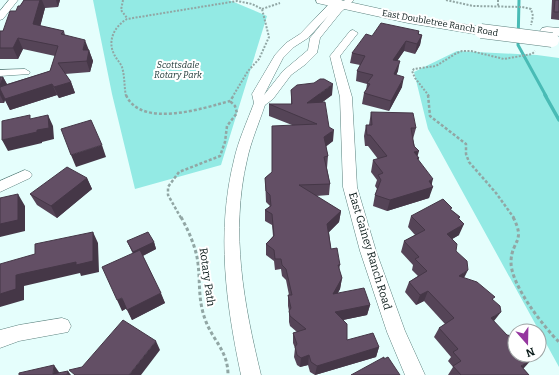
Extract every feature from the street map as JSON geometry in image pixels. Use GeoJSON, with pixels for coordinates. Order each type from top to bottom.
{"type":"FeatureCollection","features":[{"type":"Feature","properties":{"kind":"main road","name":"East Doubletree Ranch Road"},"geometry":{"type":"LineString","coordinates":[[340,1],[408,19],[554,36]]}},
{"type":"Feature","properties":{"kind":"main road","name":"East Doubletree Ranch Road"},"geometry":{"type":"LineString","coordinates":[[480,27],[531,29],[554,36]]}},
{"type":"Feature","properties":{"kind":"street"},"geometry":{"type":"LineString","coordinates":[[0,17],[14,0]]}},
{"type":"Feature","properties":{"kind":"street"},"geometry":{"type":"LineString","coordinates":[[251,375],[235,292],[230,229],[232,205],[240,160],[260,103],[258,94],[279,57],[290,46],[304,36],[340,1]]}},
{"type":"Feature","properties":{"kind":"street"},"geometry":{"type":"LineString","coordinates":[[260,103],[269,97],[287,73],[302,62],[312,51],[315,38],[340,1]]}},
{"type":"Feature","properties":{"kind":"street","name":"East Gainey Ranch Road"},"geometry":{"type":"LineString","coordinates":[[353,33],[336,56],[346,97],[350,187],[376,274],[396,332],[415,375]]}},
{"type":"Feature","properties":{"kind":"street"},"geometry":{"type":"LineString","coordinates":[[304,36],[315,38]]}},
{"type":"Feature","properties":{"kind":"street"},"geometry":{"type":"LineString","coordinates":[[276,62],[295,67]]}},
{"type":"Feature","properties":{"kind":"street"},"geometry":{"type":"LineString","coordinates":[[0,73],[25,72]]}},
{"type":"Feature","properties":{"kind":"street"},"geometry":{"type":"LineString","coordinates":[[0,187],[25,175]]}},
{"type":"Feature","properties":{"kind":"street"},"geometry":{"type":"LineString","coordinates":[[0,339],[19,333],[62,326]]}},
{"type":"Feature","properties":{"kind":"path"},"geometry":{"type":"LineString","coordinates":[[124,0],[120,5],[121,12],[127,19]]}},
{"type":"Feature","properties":{"kind":"path"},"geometry":{"type":"LineString","coordinates":[[232,0],[237,1],[252,4],[262,10],[269,37],[260,59],[248,71],[230,101],[163,115],[142,110],[132,105],[124,92],[122,68],[112,50],[111,37],[118,25],[127,19],[237,1]]}},
{"type":"Feature","properties":{"kind":"path"},"geometry":{"type":"LineString","coordinates":[[446,0],[473,6],[498,6],[512,8],[522,6],[531,9],[533,16],[531,29]]}},
{"type":"Feature","properties":{"kind":"path"},"geometry":{"type":"LineString","coordinates":[[498,0],[498,6]]}},
{"type":"Feature","properties":{"kind":"path"},"geometry":{"type":"LineString","coordinates":[[262,10],[280,3]]}},
{"type":"Feature","properties":{"kind":"path"},"geometry":{"type":"LineString","coordinates":[[528,55],[506,60],[472,51],[463,51],[452,55],[438,66],[415,68],[412,71],[413,76],[430,98],[428,112],[430,116],[466,144],[466,157],[469,162],[498,195],[518,228],[520,237],[510,263],[514,276],[538,318],[550,334],[559,342]]}},
{"type":"Feature","properties":{"kind":"path","name":"Rotary Path"},"geometry":{"type":"LineString","coordinates":[[228,375],[228,365],[224,352],[205,320],[199,299],[197,258],[190,234],[168,195],[168,187],[179,172],[220,156],[225,142],[227,126],[236,113],[235,106],[230,101]]}},
{"type":"Feature","properties":{"kind":"green space","name":"Scottsdale Rotary Park"},"geometry":{"type":"Polygon","coordinates":[[[93,0],[229,0],[267,16],[221,165],[135,189],[112,94],[93,0]]]}},
{"type":"Feature","properties":{"kind":"green space"},"geometry":{"type":"Polygon","coordinates":[[[457,51],[537,55],[559,58],[559,367],[547,345],[547,323],[535,323],[428,129],[414,72],[457,51]]]}},
{"type":"Feature","properties":{"kind":"building"},"geometry":{"type":"Polygon","coordinates":[[[24,0],[40,0],[33,24],[64,31],[61,34],[85,40],[83,50],[89,50],[87,61],[58,63],[71,82],[54,87],[52,84],[5,99],[0,87],[50,71],[58,46],[18,38],[13,48],[0,48],[0,31],[3,31],[10,11],[16,11],[18,6],[20,6],[24,0]]]}},
{"type":"Feature","properties":{"kind":"building"},"geometry":{"type":"Polygon","coordinates":[[[555,0],[559,0],[559,12],[554,12],[555,0]]]}},
{"type":"Feature","properties":{"kind":"building"},"geometry":{"type":"Polygon","coordinates":[[[381,23],[419,31],[418,34],[422,35],[417,44],[406,41],[393,60],[400,61],[394,74],[404,77],[391,101],[364,93],[370,84],[367,83],[373,75],[357,71],[365,56],[352,53],[366,34],[372,36],[381,23]]]}},
{"type":"Feature","properties":{"kind":"building"},"geometry":{"type":"Polygon","coordinates":[[[0,77],[3,77],[0,86],[0,77]]]}},
{"type":"Feature","properties":{"kind":"building"},"geometry":{"type":"Polygon","coordinates":[[[320,79],[324,79],[333,84],[307,103],[325,102],[329,127],[334,130],[324,137],[328,156],[324,157],[330,184],[299,185],[341,211],[327,224],[331,249],[337,248],[340,265],[338,265],[342,278],[333,294],[364,288],[370,305],[335,312],[347,324],[347,340],[373,333],[379,347],[317,366],[311,362],[309,355],[301,358],[297,355],[295,347],[297,344],[293,333],[306,329],[290,316],[289,311],[291,308],[288,295],[292,295],[286,269],[282,265],[281,259],[275,259],[274,250],[266,244],[274,236],[272,214],[265,210],[271,206],[270,195],[266,191],[265,178],[272,172],[272,126],[317,124],[269,104],[292,104],[291,90],[297,85],[314,83],[320,79]]]}},
{"type":"Feature","properties":{"kind":"building"},"geometry":{"type":"Polygon","coordinates":[[[371,112],[413,113],[416,128],[411,128],[414,146],[419,151],[414,152],[433,179],[429,181],[433,187],[390,200],[375,195],[381,180],[378,175],[383,173],[373,160],[387,156],[370,135],[367,135],[366,125],[372,125],[371,112]]]}},
{"type":"Feature","properties":{"kind":"building"},"geometry":{"type":"Polygon","coordinates":[[[30,115],[30,119],[48,115],[49,128],[2,140],[2,121],[30,115]]]}},
{"type":"Feature","properties":{"kind":"building"},"geometry":{"type":"Polygon","coordinates":[[[91,120],[102,145],[71,155],[61,129],[91,120]]]}},
{"type":"Feature","properties":{"kind":"building"},"geometry":{"type":"Polygon","coordinates":[[[67,167],[87,178],[51,206],[30,194],[67,167]]]}},
{"type":"Feature","properties":{"kind":"building"},"geometry":{"type":"Polygon","coordinates":[[[18,194],[18,220],[0,224],[0,198],[18,194]]]}},
{"type":"Feature","properties":{"kind":"building"},"geometry":{"type":"Polygon","coordinates":[[[443,199],[452,208],[450,209],[460,217],[458,218],[464,224],[447,234],[457,244],[456,251],[467,261],[468,270],[459,276],[477,282],[495,297],[492,299],[500,306],[501,312],[491,318],[507,335],[507,363],[526,363],[521,366],[529,375],[461,375],[453,366],[461,361],[453,352],[458,349],[439,328],[454,318],[428,291],[420,295],[409,282],[427,271],[415,259],[419,257],[404,241],[425,230],[411,216],[443,199]]]}},
{"type":"Feature","properties":{"kind":"building"},"geometry":{"type":"Polygon","coordinates":[[[93,232],[93,261],[76,265],[76,262],[16,275],[16,289],[0,294],[0,264],[35,254],[35,244],[93,232]]]}},
{"type":"Feature","properties":{"kind":"building"},"geometry":{"type":"Polygon","coordinates":[[[148,232],[154,242],[133,252],[127,241],[148,232]]]}},
{"type":"Feature","properties":{"kind":"building"},"geometry":{"type":"Polygon","coordinates":[[[140,250],[161,293],[127,310],[122,298],[117,300],[102,267],[140,250]]]}},
{"type":"Feature","properties":{"kind":"building"},"geometry":{"type":"Polygon","coordinates":[[[123,320],[156,341],[129,375],[75,375],[69,370],[82,367],[123,320]]]}},
{"type":"Feature","properties":{"kind":"building"},"geometry":{"type":"Polygon","coordinates":[[[384,357],[384,359],[388,357],[400,375],[351,375],[384,357]]]}},
{"type":"Feature","properties":{"kind":"building"},"geometry":{"type":"Polygon","coordinates":[[[54,365],[53,374],[68,371],[67,375],[19,375],[19,373],[54,365]]]}},
{"type":"Feature","properties":{"kind":"waterway"},"geometry":{"type":"LineString","coordinates":[[519,0],[518,45],[546,96]]}},
{"type":"Feature","properties":{"kind":"waterway"},"geometry":{"type":"LineString","coordinates":[[545,95],[559,120]]}}]}
